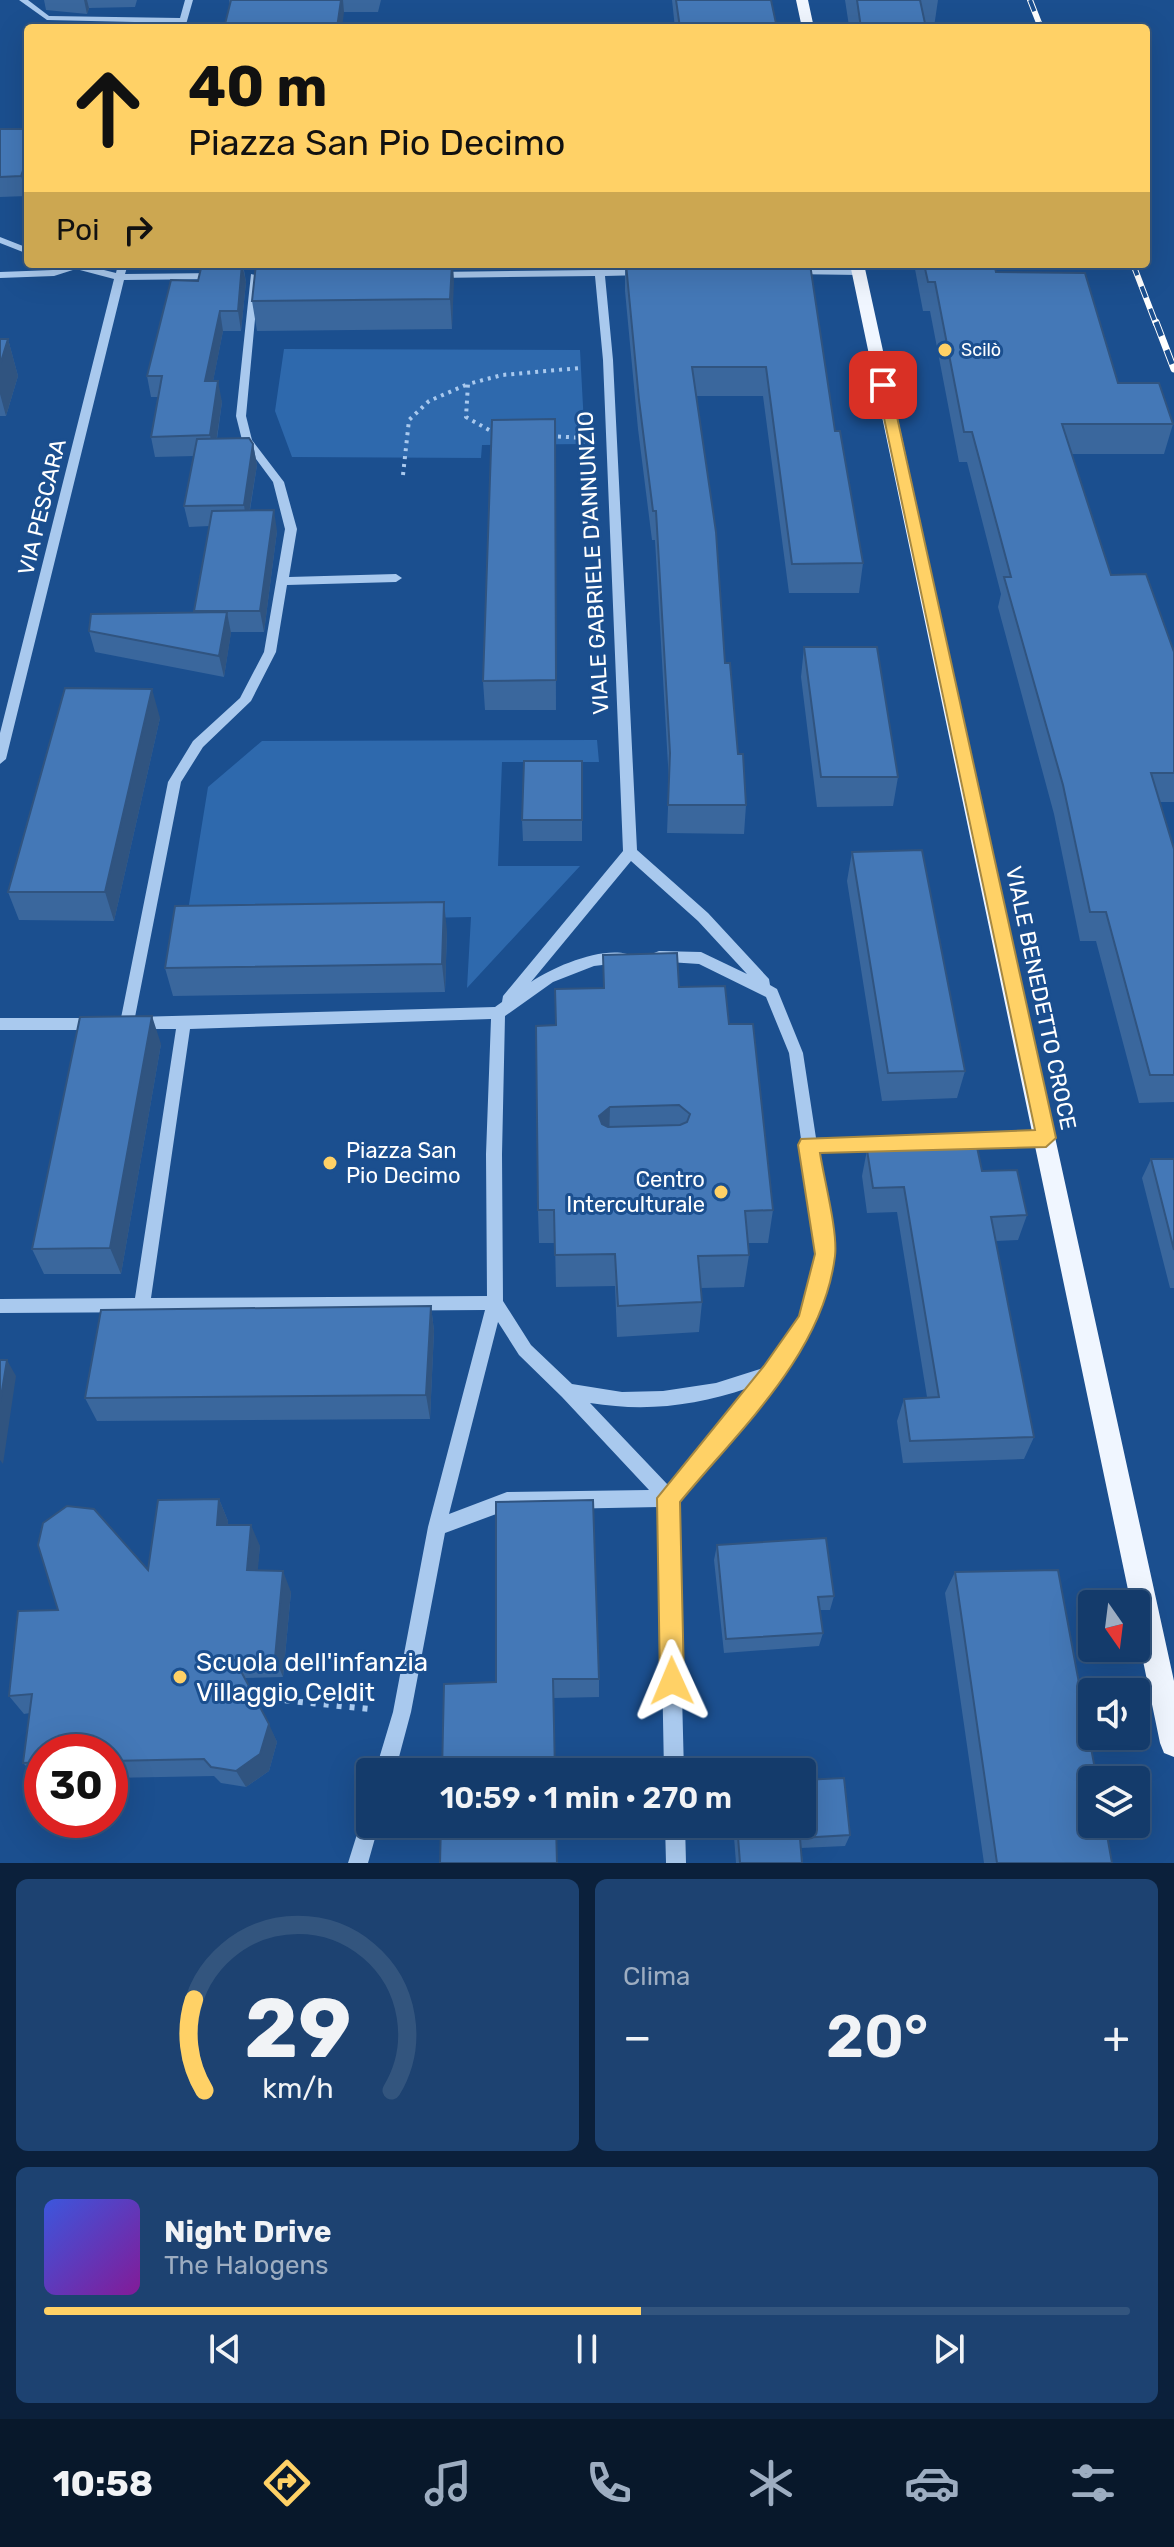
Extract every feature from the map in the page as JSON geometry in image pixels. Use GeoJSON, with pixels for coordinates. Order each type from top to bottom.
{"type":"FeatureCollection","features":[{"type":"Feature","properties":{"kind":"main road"},"geometry":{"type":"LineString","coordinates":[[802,0],[807,24]]}},
{"type":"Feature","properties":{"kind":"main road","name":"VIALE BENEDETTO CROCE"},"geometry":{"type":"LineString","coordinates":[[858,268],[1174,1743]]}},
{"type":"Feature","properties":{"kind":"street"},"geometry":{"type":"LineString","coordinates":[[23,0],[47,18],[182,24],[189,0]]}},
{"type":"Feature","properties":{"kind":"street"},"geometry":{"type":"LineString","coordinates":[[0,240],[24,249]]}},
{"type":"Feature","properties":{"kind":"street"},"geometry":{"type":"LineString","coordinates":[[0,275],[54,273],[65,268]]}},
{"type":"Feature","properties":{"kind":"street"},"geometry":{"type":"LineString","coordinates":[[102,268],[226,276]]}},
{"type":"Feature","properties":{"kind":"street"},"geometry":{"type":"LineString","coordinates":[[421,275],[599,268],[660,272]]}},
{"type":"Feature","properties":{"kind":"street","name":"VIALE GABRIELE D'ANNUNZIO"},"geometry":{"type":"LineString","coordinates":[[599,268],[608,360],[630,852]]}},
{"type":"Feature","properties":{"kind":"street"},"geometry":{"type":"LineString","coordinates":[[780,272],[858,268]]}},
{"type":"Feature","properties":{"kind":"street","name":"VIA PESCARA"},"geometry":{"type":"LineString","coordinates":[[0,759],[122,270]]}},
{"type":"Feature","properties":{"kind":"street"},"geometry":{"type":"LineString","coordinates":[[127,1023],[175,782],[198,744],[245,701],[270,652],[291,529],[278,482],[247,440],[241,416],[247,276],[269,276]]}},
{"type":"Feature","properties":{"kind":"street"},"geometry":{"type":"LineString","coordinates":[[282,581],[396,578]]}},
{"type":"Feature","properties":{"kind":"street"},"geometry":{"type":"LineString","coordinates":[[389,1758],[402,1712],[437,1527],[495,1303],[494,1154],[498,1013],[630,852],[703,917],[772,993],[796,1053],[825,1254],[809,1320],[772,1373],[668,1498],[674,1758]]}},
{"type":"Feature","properties":{"kind":"street"},"geometry":{"type":"LineString","coordinates":[[0,1024],[184,1023],[498,1013],[548,978],[593,961],[638,956],[701,958],[772,993]]}},
{"type":"Feature","properties":{"kind":"street"},"geometry":{"type":"LineString","coordinates":[[142,1305],[184,1023]]}},
{"type":"Feature","properties":{"kind":"street"},"geometry":{"type":"LineString","coordinates":[[808,1145],[1046,1138]]}},
{"type":"Feature","properties":{"kind":"street"},"geometry":{"type":"LineString","coordinates":[[0,1306],[495,1303]]}},
{"type":"Feature","properties":{"kind":"street"},"geometry":{"type":"LineString","coordinates":[[495,1303],[525,1350],[568,1391],[668,1498]]}},
{"type":"Feature","properties":{"kind":"street"},"geometry":{"type":"LineString","coordinates":[[568,1391],[622,1400],[663,1399],[716,1391],[772,1373]]}},
{"type":"Feature","properties":{"kind":"street"},"geometry":{"type":"LineString","coordinates":[[437,1527],[507,1501],[668,1498]]}},
{"type":"Feature","properties":{"kind":"street"},"geometry":{"type":"LineString","coordinates":[[358,1863],[365,1838]]}},
{"type":"Feature","properties":{"kind":"street"},"geometry":{"type":"LineString","coordinates":[[675,1838],[676,1863]]}},
{"type":"Feature","properties":{"kind":"path"},"geometry":{"type":"LineString","coordinates":[[403,475],[409,420],[429,401],[468,384],[502,375],[572,371],[608,360]]}},
{"type":"Feature","properties":{"kind":"path"},"geometry":{"type":"LineString","coordinates":[[468,384],[466,417],[493,434],[508,435]]}},
{"type":"Feature","properties":{"kind":"path"},"geometry":{"type":"LineString","coordinates":[[538,436],[612,440]]}},
{"type":"Feature","properties":{"kind":"path"},"geometry":{"type":"LineString","coordinates":[[272,1699],[402,1712]]}},
{"type":"Feature","properties":{"kind":"shaded area"},"geometry":{"type":"Polygon","coordinates":[[[284,349],[580,350],[585,444],[482,445],[481,458],[292,457],[275,411],[284,349]]]}},
{"type":"Feature","properties":{"kind":"shaded area"},"geometry":{"type":"Polygon","coordinates":[[[597,740],[599,762],[502,762],[498,866],[580,866],[467,988],[471,917],[186,923],[208,787],[262,741],[597,740]]]}},
{"type":"Feature","properties":{"kind":"building"},"geometry":{"type":"Polygon","coordinates":[[[231,0],[341,0],[338,24],[225,24],[231,0]]]}},
{"type":"Feature","properties":{"kind":"building"},"geometry":{"type":"Polygon","coordinates":[[[676,0],[771,0],[776,24],[679,24],[676,0]]]}},
{"type":"Feature","properties":{"kind":"building"},"geometry":{"type":"Polygon","coordinates":[[[857,0],[920,0],[925,24],[860,24],[857,0]]]}},
{"type":"Feature","properties":{"kind":"building"},"geometry":{"type":"Polygon","coordinates":[[[0,129],[24,129],[24,168],[21,176],[0,177],[0,129]]]}},
{"type":"Feature","properties":{"kind":"building"},"geometry":{"type":"Polygon","coordinates":[[[201,268],[242,268],[238,311],[220,311],[205,381],[218,381],[210,435],[151,437],[162,376],[147,376],[171,280],[198,281],[201,268]]]}},
{"type":"Feature","properties":{"kind":"building"},"geometry":{"type":"Polygon","coordinates":[[[256,268],[452,268],[450,299],[252,301],[256,268]]]}},
{"type":"Feature","properties":{"kind":"building"},"geometry":{"type":"Polygon","coordinates":[[[626,268],[811,268],[835,431],[840,431],[863,563],[792,564],[766,367],[692,367],[716,532],[725,663],[730,663],[738,754],[743,754],[746,805],[668,805],[670,753],[656,511],[653,511],[626,268]]]}},
{"type":"Feature","properties":{"kind":"building"},"geometry":{"type":"Polygon","coordinates":[[[925,268],[1085,273],[1118,383],[1159,383],[1173,424],[1062,424],[1111,575],[1146,574],[1174,652],[1174,773],[1151,773],[1174,849],[1174,1075],[1150,1075],[1106,912],[1090,912],[1063,785],[1004,577],[1011,577],[972,432],[964,432],[935,282],[928,282],[925,268]]]}},
{"type":"Feature","properties":{"kind":"building"},"geometry":{"type":"Polygon","coordinates":[[[0,339],[8,339],[0,365],[0,339]]]}},
{"type":"Feature","properties":{"kind":"building"},"geometry":{"type":"Polygon","coordinates":[[[555,419],[556,680],[483,681],[492,420],[555,419]]]}},
{"type":"Feature","properties":{"kind":"building"},"geometry":{"type":"Polygon","coordinates":[[[249,438],[253,444],[244,505],[184,506],[197,439],[249,438]]]}},
{"type":"Feature","properties":{"kind":"building"},"geometry":{"type":"Polygon","coordinates":[[[274,510],[260,611],[194,611],[212,511],[274,510]]]}},
{"type":"Feature","properties":{"kind":"building"},"geometry":{"type":"Polygon","coordinates":[[[227,612],[219,656],[89,631],[91,614],[227,612]]]}},
{"type":"Feature","properties":{"kind":"building"},"geometry":{"type":"Polygon","coordinates":[[[804,647],[877,647],[898,777],[821,777],[804,647]]]}},
{"type":"Feature","properties":{"kind":"building"},"geometry":{"type":"Polygon","coordinates":[[[65,688],[152,689],[105,892],[8,892],[65,688]]]}},
{"type":"Feature","properties":{"kind":"building"},"geometry":{"type":"Polygon","coordinates":[[[524,761],[582,761],[582,820],[522,820],[524,761]]]}},
{"type":"Feature","properties":{"kind":"building"},"geometry":{"type":"Polygon","coordinates":[[[922,850],[965,1071],[888,1073],[852,852],[922,850]]]}},
{"type":"Feature","properties":{"kind":"building"},"geometry":{"type":"Polygon","coordinates":[[[444,902],[442,964],[165,968],[175,906],[444,902]]]}},
{"type":"Feature","properties":{"kind":"building","name":"Centro Interculturale"},"geometry":{"type":"Polygon","coordinates":[[[677,953],[679,987],[725,986],[729,1024],[753,1024],[773,1210],[745,1211],[749,1255],[698,1256],[702,1302],[618,1306],[615,1254],[555,1255],[554,1210],[538,1210],[536,1026],[556,1025],[555,989],[604,988],[603,955],[677,953]],[[679,1105],[610,1107],[599,1116],[602,1124],[608,1127],[680,1125],[687,1122],[690,1114],[679,1105]]]}},
{"type":"Feature","properties":{"kind":"building"},"geometry":{"type":"Polygon","coordinates":[[[152,1016],[110,1248],[32,1249],[80,1017],[152,1016]]]}},
{"type":"Feature","properties":{"kind":"building"},"geometry":{"type":"Polygon","coordinates":[[[977,1147],[982,1171],[1017,1170],[1027,1215],[991,1217],[1034,1437],[910,1441],[904,1399],[939,1397],[904,1187],[873,1188],[867,1150],[977,1147]]]}},
{"type":"Feature","properties":{"kind":"building"},"geometry":{"type":"Polygon","coordinates":[[[1151,1159],[1174,1159],[1174,1250],[1151,1159]]]}},
{"type":"Feature","properties":{"kind":"building"},"geometry":{"type":"Polygon","coordinates":[[[431,1306],[426,1395],[85,1398],[101,1310],[431,1306]]]}},
{"type":"Feature","properties":{"kind":"building"},"geometry":{"type":"Polygon","coordinates":[[[0,1360],[7,1360],[0,1403],[0,1360]]]}},
{"type":"Feature","properties":{"kind":"building"},"geometry":{"type":"Polygon","coordinates":[[[219,1499],[217,1525],[251,1525],[247,1570],[283,1571],[275,1658],[235,1660],[269,1724],[260,1754],[236,1771],[211,1767],[204,1759],[128,1761],[128,1734],[27,1734],[32,1694],[9,1696],[18,1611],[58,1610],[38,1545],[43,1523],[67,1506],[94,1509],[148,1570],[158,1500],[219,1499]]]}},
{"type":"Feature","properties":{"kind":"building"},"geometry":{"type":"Polygon","coordinates":[[[593,1500],[599,1679],[553,1679],[555,1758],[442,1758],[444,1684],[496,1682],[496,1502],[593,1500]]]}},
{"type":"Feature","properties":{"kind":"building"},"geometry":{"type":"Polygon","coordinates":[[[826,1538],[834,1596],[818,1597],[823,1633],[726,1639],[717,1545],[826,1538]]]}},
{"type":"Feature","properties":{"kind":"building"},"geometry":{"type":"Polygon","coordinates":[[[1058,1570],[1078,1678],[1078,1750],[1091,1750],[1094,1766],[1078,1766],[1078,1838],[1108,1838],[1112,1863],[997,1863],[955,1572],[1058,1570]]]}},
{"type":"Feature","properties":{"kind":"building"},"geometry":{"type":"Polygon","coordinates":[[[844,1778],[850,1835],[816,1837],[816,1779],[844,1778]]]}},
{"type":"Feature","properties":{"kind":"building"},"geometry":{"type":"Polygon","coordinates":[[[441,1838],[556,1838],[557,1863],[440,1863],[441,1838]]]}},
{"type":"Feature","properties":{"kind":"building"},"geometry":{"type":"Polygon","coordinates":[[[738,1838],[800,1838],[802,1863],[740,1863],[738,1838]]]}},
{"type":"Feature","properties":{"kind":"railway"},"geometry":{"type":"LineString","coordinates":[[1030,0],[1039,24]]}},
{"type":"Feature","properties":{"kind":"railway"},"geometry":{"type":"LineString","coordinates":[[1135,268],[1156,324]]}},
{"type":"Feature","properties":{"kind":"railway"},"geometry":{"type":"LineString","coordinates":[[1156,322],[1174,369]]}},
{"type":"Feature","properties":{"kind":"place","name":"Scilò"},"geometry":{"type":"Point","coordinates":[945,350]}},
{"type":"Feature","properties":{"kind":"place","name":"Piazza San Pio Decimo"},"geometry":{"type":"Point","coordinates":[330,1163]}},
{"type":"Feature","properties":{"kind":"place","name":"Centro Interculturale"},"geometry":{"type":"Point","coordinates":[721,1192]}},
{"type":"Feature","properties":{"kind":"place","name":"Scuola dell'infanzia Villaggio Celdit"},"geometry":{"type":"Point","coordinates":[180,1677]}},
{"type":"Feature","properties":{"kind":"route"},"geometry":{"type":"LineString","coordinates":[[672,1681],[668,1498],[772,1373],[809,1320],[825,1254],[808,1145],[1046,1138],[883,385]]}}]}
